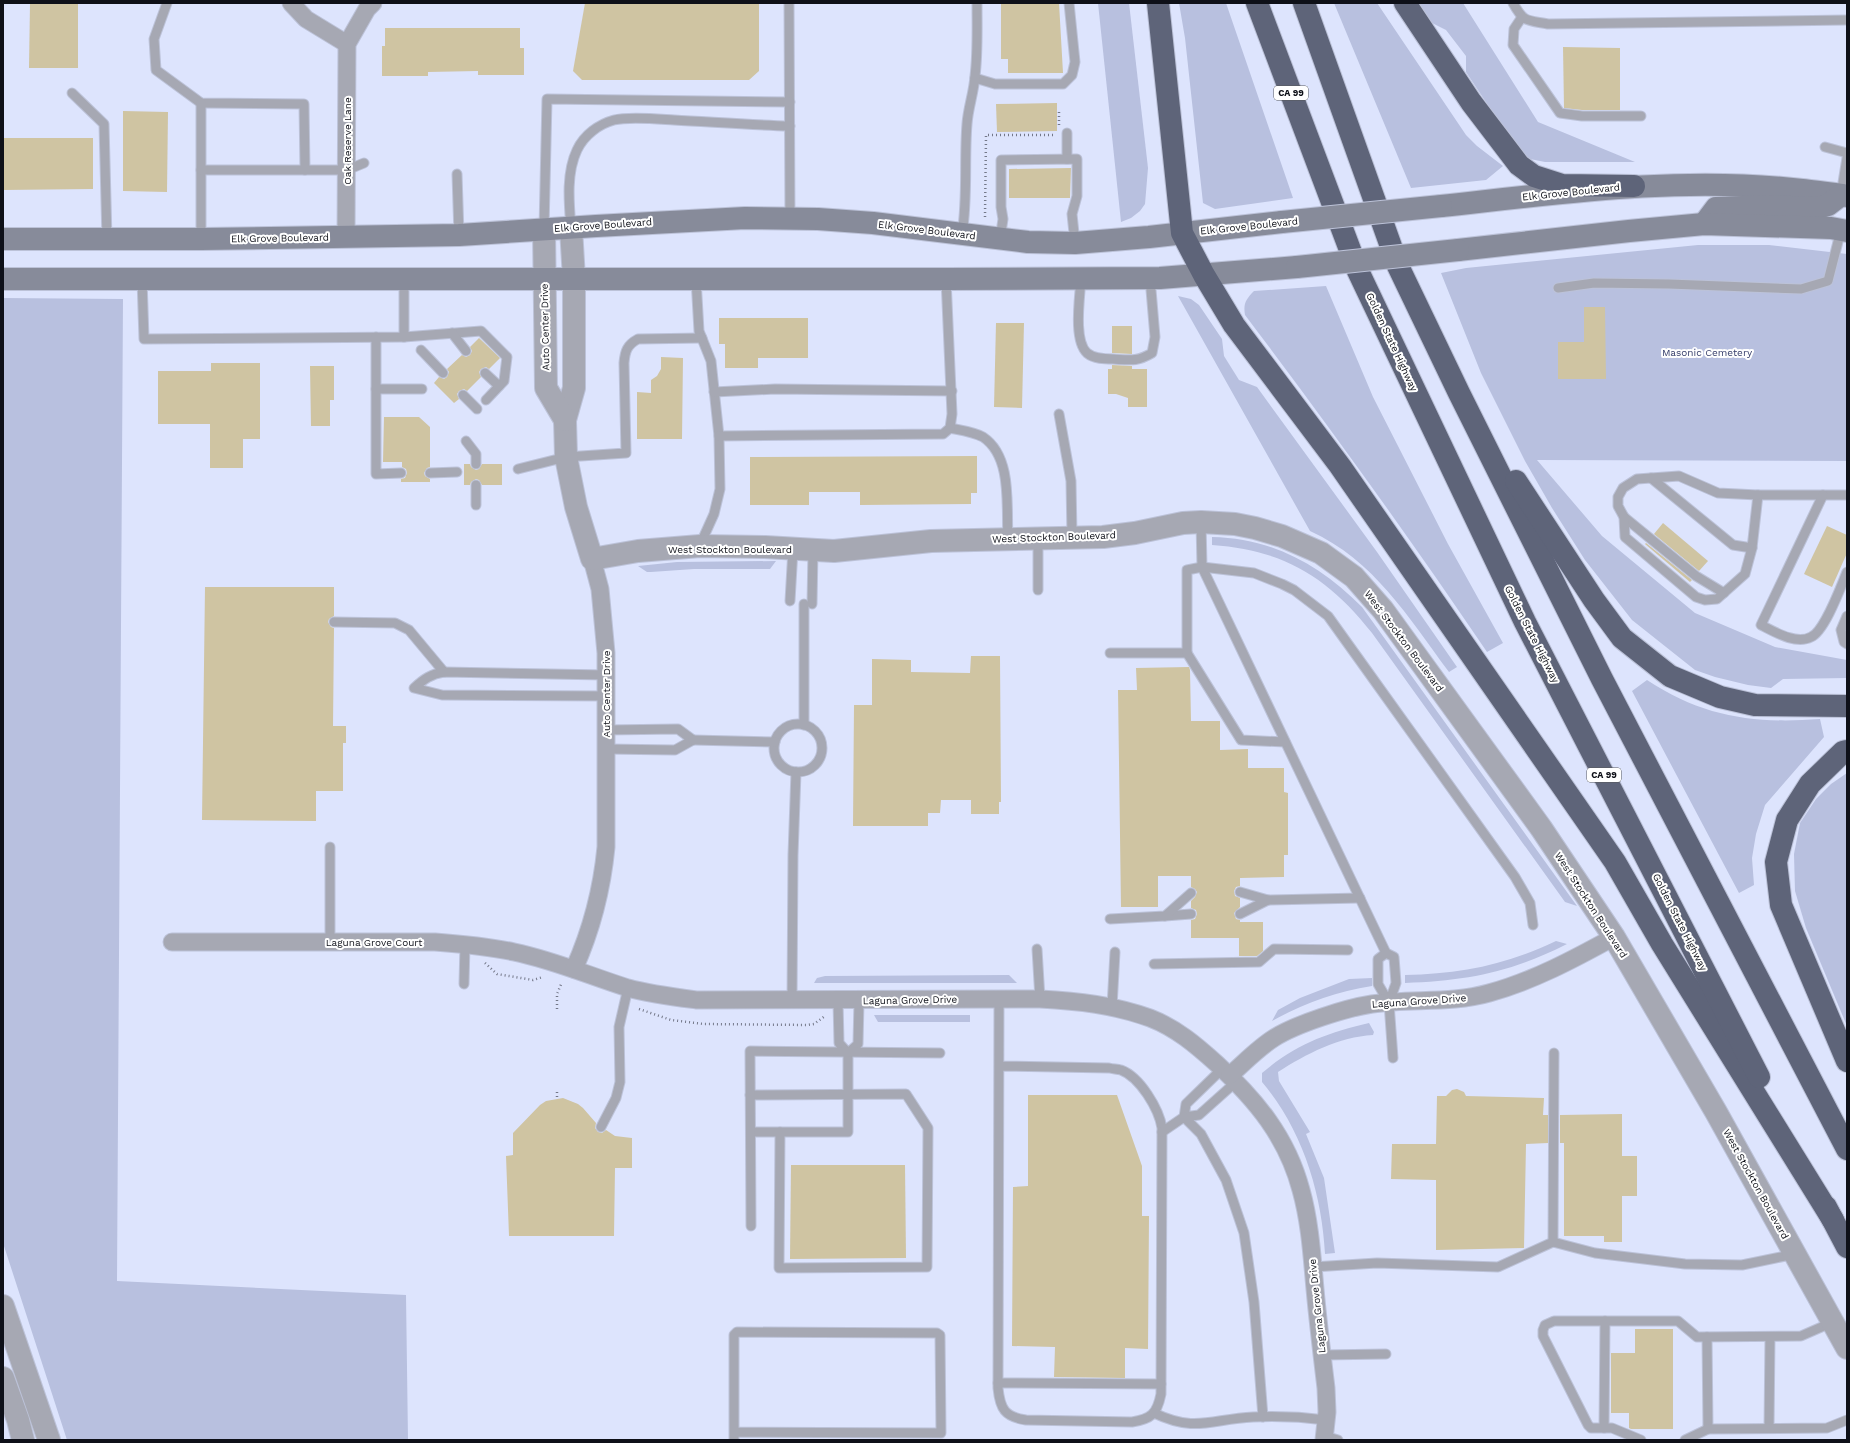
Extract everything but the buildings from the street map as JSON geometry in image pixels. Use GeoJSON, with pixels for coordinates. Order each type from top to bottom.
{"type":"FeatureCollection","features":[{"type":"Feature","properties":{"kind":"highway"},"geometry":{"type":"LineString","coordinates":[[1158,3],[1182,233],[1204,275],[1234,324],[1380,522],[1615,862],[1662,944],[1833,1220]]}},
{"type":"Feature","properties":{"kind":"highway","name":"Golden State Highway"},"geometry":{"type":"LineString","coordinates":[[1258,3],[1364,284],[1525,622],[1847,1247]]}},
{"type":"Feature","properties":{"kind":"highway"},"geometry":{"type":"LineString","coordinates":[[1304,3],[1398,266],[1602,680],[1847,1148]]}},
{"type":"Feature","properties":{"kind":"highway"},"geometry":{"type":"LineString","coordinates":[[1405,3],[1471,102],[1519,165],[1534,176],[1562,185],[1634,186]]}},
{"type":"Feature","properties":{"kind":"highway"},"geometry":{"type":"LineString","coordinates":[[1459,392],[1594,600],[1622,638],[1670,676],[1720,697],[1755,705],[1847,706]]}},
{"type":"Feature","properties":{"kind":"highway"},"geometry":{"type":"LineString","coordinates":[[1847,751],[1843,752],[1810,784],[1787,820],[1776,862],[1781,905],[1847,1062]]}},
{"type":"Feature","properties":{"kind":"main road","name":"Elk Grove Boulevard"},"geometry":{"type":"LineString","coordinates":[[3,239],[107,240],[459,235],[745,218],[873,223],[1028,242],[1075,243],[1149,237],[1634,186],[1699,184],[1741,185],[1844,196]]}},
{"type":"Feature","properties":{"kind":"main road"},"geometry":{"type":"LineString","coordinates":[[1704,224],[1716,208],[1768,206],[1818,208],[1844,196]]}},
{"type":"Feature","properties":{"kind":"main road"},"geometry":{"type":"LineString","coordinates":[[3,279],[1150,278],[1297,267],[1704,224],[1845,228]]}},
{"type":"Feature","properties":{"kind":"street"},"geometry":{"type":"LineString","coordinates":[[291,3],[306,19],[347,44]]}},
{"type":"Feature","properties":{"kind":"street","name":"Oak Reserve Lane"},"geometry":{"type":"LineString","coordinates":[[346,237],[347,44],[367,9],[373,3]]}},
{"type":"Feature","properties":{"kind":"street","name":"Auto Center Drive"},"geometry":{"type":"LineString","coordinates":[[571,228],[574,279],[574,388],[565,420],[566,457],[576,507],[600,589],[603,613],[607,696],[606,847],[603,875],[582,952],[574,969]]}},
{"type":"Feature","properties":{"kind":"street","name":"Auto Center Drive"},"geometry":{"type":"LineString","coordinates":[[544,229],[546,388],[565,420]]}},
{"type":"Feature","properties":{"kind":"street","name":"West Stockton Boulevard"},"geometry":{"type":"LineString","coordinates":[[592,560],[638,551],[700,546],[765,547],[834,551],[931,541],[1103,536],[1183,523],[1201,522],[1234,524],[1282,536],[1321,553],[1354,577],[1383,610],[1541,828],[1614,937],[1716,1112],[1847,1348]]}},
{"type":"Feature","properties":{"kind":"street","name":"Laguna Grove Drive"},"geometry":{"type":"LineString","coordinates":[[1230,1075],[1274,1038],[1320,1018],[1371,1004],[1466,998],[1490,993],[1526,981],[1553,969],[1614,937]]}},
{"type":"Feature","properties":{"kind":"street","name":"Laguna Grove Court"},"geometry":{"type":"LineString","coordinates":[[172,942],[435,942],[465,944],[515,952],[574,969]]}},
{"type":"Feature","properties":{"kind":"street","name":"Laguna Grove Drive"},"geometry":{"type":"LineString","coordinates":[[574,969],[628,988],[654,994],[697,1000],[859,1001],[1040,999],[1080,1001],[1112,1007],[1151,1018],[1178,1031],[1197,1045],[1230,1075],[1258,1105],[1272,1125],[1289,1156],[1301,1189],[1308,1224],[1326,1388],[1328,1434]]}},
{"type":"Feature","properties":{"kind":"street"},"geometry":{"type":"LineString","coordinates":[[3,1306],[48,1440]]}},
{"type":"Feature","properties":{"kind":"street"},"geometry":{"type":"LineString","coordinates":[[3,1378],[18,1420],[22,1440]]}},
{"type":"Feature","properties":{"kind":"lane"},"geometry":{"type":"LineString","coordinates":[[166,3],[154,39],[156,70],[201,103],[304,104],[305,170]]}},
{"type":"Feature","properties":{"kind":"lane"},"geometry":{"type":"LineString","coordinates":[[789,3],[790,219]]}},
{"type":"Feature","properties":{"kind":"lane"},"geometry":{"type":"LineString","coordinates":[[962,234],[965,214],[967,124],[978,50],[977,3]]}},
{"type":"Feature","properties":{"kind":"lane"},"geometry":{"type":"LineString","coordinates":[[975,78],[995,84],[1063,84],[1072,75],[1075,62],[1069,3]]}},
{"type":"Feature","properties":{"kind":"lane"},"geometry":{"type":"LineString","coordinates":[[1513,3],[1522,17],[1528,20],[1548,24],[1847,20]]}},
{"type":"Feature","properties":{"kind":"lane"},"geometry":{"type":"LineString","coordinates":[[1522,17],[1514,29],[1513,45],[1560,113],[1582,116],[1642,116]]}},
{"type":"Feature","properties":{"kind":"lane"},"geometry":{"type":"LineString","coordinates":[[72,93],[104,124],[107,240]]}},
{"type":"Feature","properties":{"kind":"lane"},"geometry":{"type":"LineString","coordinates":[[544,229],[547,99],[790,102]]}},
{"type":"Feature","properties":{"kind":"lane"},"geometry":{"type":"LineString","coordinates":[[201,103],[201,239]]}},
{"type":"Feature","properties":{"kind":"lane"},"geometry":{"type":"LineString","coordinates":[[571,228],[569,206],[571,166],[577,149],[585,138],[595,128],[605,123],[615,120],[658,119],[790,126]]}},
{"type":"Feature","properties":{"kind":"lane"},"geometry":{"type":"LineString","coordinates":[[1067,133],[1067,159]]}},
{"type":"Feature","properties":{"kind":"lane"},"geometry":{"type":"LineString","coordinates":[[1825,147],[1847,153]]}},
{"type":"Feature","properties":{"kind":"lane"},"geometry":{"type":"LineString","coordinates":[[1844,196],[1847,158]]}},
{"type":"Feature","properties":{"kind":"lane"},"geometry":{"type":"LineString","coordinates":[[1000,239],[1003,219],[1001,207],[1001,160],[1077,159],[1077,196],[1072,214],[1075,243]]}},
{"type":"Feature","properties":{"kind":"lane"},"geometry":{"type":"LineString","coordinates":[[201,170],[347,170],[364,163]]}},
{"type":"Feature","properties":{"kind":"lane"},"geometry":{"type":"LineString","coordinates":[[458,174],[459,235]]}},
{"type":"Feature","properties":{"kind":"lane"},"geometry":{"type":"LineString","coordinates":[[1558,288],[1594,283],[1800,289],[1828,281],[1845,228]]}},
{"type":"Feature","properties":{"kind":"lane"},"geometry":{"type":"LineString","coordinates":[[404,278],[404,336]]}},
{"type":"Feature","properties":{"kind":"lane"},"geometry":{"type":"LineString","coordinates":[[1081,278],[1078,313],[1080,345],[1088,354],[1100,359],[1140,360],[1152,353],[1155,337],[1150,278]]}},
{"type":"Feature","properties":{"kind":"lane"},"geometry":{"type":"LineString","coordinates":[[142,279],[144,339],[376,337],[481,331],[507,357],[504,381],[486,400]]}},
{"type":"Feature","properties":{"kind":"lane"},"geometry":{"type":"LineString","coordinates":[[696,279],[699,331],[711,361],[719,436],[720,489],[714,514],[700,546]]}},
{"type":"Feature","properties":{"kind":"lane"},"geometry":{"type":"LineString","coordinates":[[719,436],[943,434],[950,428],[952,414],[946,279]]}},
{"type":"Feature","properties":{"kind":"lane"},"geometry":{"type":"LineString","coordinates":[[452,333],[466,351]]}},
{"type":"Feature","properties":{"kind":"lane"},"geometry":{"type":"LineString","coordinates":[[376,337],[376,474],[401,473]]}},
{"type":"Feature","properties":{"kind":"lane"},"geometry":{"type":"LineString","coordinates":[[518,469],[566,457],[626,452],[624,363],[626,350],[630,344],[638,340],[702,338]]}},
{"type":"Feature","properties":{"kind":"lane"},"geometry":{"type":"LineString","coordinates":[[421,350],[443,372]]}},
{"type":"Feature","properties":{"kind":"lane"},"geometry":{"type":"LineString","coordinates":[[485,372],[499,386]]}},
{"type":"Feature","properties":{"kind":"lane"},"geometry":{"type":"LineString","coordinates":[[376,389],[422,389]]}},
{"type":"Feature","properties":{"kind":"lane"},"geometry":{"type":"LineString","coordinates":[[714,392],[775,389],[952,391]]}},
{"type":"Feature","properties":{"kind":"lane"},"geometry":{"type":"LineString","coordinates":[[463,395],[477,409]]}},
{"type":"Feature","properties":{"kind":"lane"},"geometry":{"type":"LineString","coordinates":[[1059,414],[1071,481],[1072,537]]}},
{"type":"Feature","properties":{"kind":"lane"},"geometry":{"type":"LineString","coordinates":[[950,428],[982,437],[997,451],[1005,470],[1008,539]]}},
{"type":"Feature","properties":{"kind":"lane"},"geometry":{"type":"LineString","coordinates":[[466,441],[476,454],[476,464]]}},
{"type":"Feature","properties":{"kind":"lane"},"geometry":{"type":"LineString","coordinates":[[430,473],[457,472]]}},
{"type":"Feature","properties":{"kind":"lane"},"geometry":{"type":"LineString","coordinates":[[1724,593],[1696,576],[1624,517],[1618,506],[1618,497],[1623,488],[1637,479],[1679,476],[1718,492],[1758,495],[1847,495]]}},
{"type":"Feature","properties":{"kind":"lane"},"geometry":{"type":"LineString","coordinates":[[1651,478],[1733,545],[1752,548]]}},
{"type":"Feature","properties":{"kind":"lane"},"geometry":{"type":"LineString","coordinates":[[476,484],[476,504]]}},
{"type":"Feature","properties":{"kind":"lane"},"geometry":{"type":"LineString","coordinates":[[1624,517],[1625,537],[1696,597],[1705,600],[1717,599],[1745,574],[1752,548],[1758,495]]}},
{"type":"Feature","properties":{"kind":"lane"},"geometry":{"type":"LineString","coordinates":[[1823,495],[1761,625],[1789,638],[1802,639],[1812,637],[1819,630],[1827,617],[1847,572]]}},
{"type":"Feature","properties":{"kind":"lane"},"geometry":{"type":"LineString","coordinates":[[1201,522],[1202,567],[1386,953],[1394,957],[1396,983],[1389,1003],[1393,1058]]}},
{"type":"Feature","properties":{"kind":"lane"},"geometry":{"type":"LineString","coordinates":[[1038,538],[1038,590]]}},
{"type":"Feature","properties":{"kind":"lane"},"geometry":{"type":"LineString","coordinates":[[790,601],[803,550]]}},
{"type":"Feature","properties":{"kind":"lane"},"geometry":{"type":"LineString","coordinates":[[803,550],[808,604],[804,725]]}},
{"type":"Feature","properties":{"kind":"lane"},"geometry":{"type":"LineString","coordinates":[[1285,742],[1241,740],[1187,653],[1187,570],[1202,567],[1254,573],[1282,584],[1328,616],[1515,877],[1530,903],[1533,925]]}},
{"type":"Feature","properties":{"kind":"lane"},"geometry":{"type":"LineString","coordinates":[[1847,616],[1841,630],[1844,642],[1847,644]]}},
{"type":"Feature","properties":{"kind":"lane"},"geometry":{"type":"LineString","coordinates":[[334,622],[395,623],[409,630],[444,672]]}},
{"type":"Feature","properties":{"kind":"lane"},"geometry":{"type":"LineString","coordinates":[[1110,653],[1187,653]]}},
{"type":"Feature","properties":{"kind":"lane"},"geometry":{"type":"LineString","coordinates":[[606,676],[444,672],[429,676],[414,688],[442,695],[607,696]]}},
{"type":"Feature","properties":{"kind":"lane"},"geometry":{"type":"LineString","coordinates":[[794,724],[804,725],[812,728],[819,735],[823,748],[819,761],[809,770],[796,772],[782,767],[775,756],[774,742],[782,730],[794,724]]}},
{"type":"Feature","properties":{"kind":"lane"},"geometry":{"type":"LineString","coordinates":[[606,730],[678,729],[693,740]]}},
{"type":"Feature","properties":{"kind":"lane"},"geometry":{"type":"LineString","coordinates":[[606,749],[676,750],[693,740],[774,742]]}},
{"type":"Feature","properties":{"kind":"lane"},"geometry":{"type":"LineString","coordinates":[[792,1000],[793,855],[796,772]]}},
{"type":"Feature","properties":{"kind":"lane"},"geometry":{"type":"LineString","coordinates":[[330,847],[330,942]]}},
{"type":"Feature","properties":{"kind":"lane"},"geometry":{"type":"LineString","coordinates":[[1240,892],[1268,900],[1360,898]]}},
{"type":"Feature","properties":{"kind":"lane"},"geometry":{"type":"LineString","coordinates":[[1165,916],[1191,893]]}},
{"type":"Feature","properties":{"kind":"lane"},"geometry":{"type":"LineString","coordinates":[[1240,914],[1268,900]]}},
{"type":"Feature","properties":{"kind":"lane"},"geometry":{"type":"LineString","coordinates":[[1110,919],[1191,914]]}},
{"type":"Feature","properties":{"kind":"lane"},"geometry":{"type":"LineString","coordinates":[[464,984],[465,944]]}},
{"type":"Feature","properties":{"kind":"lane"},"geometry":{"type":"LineString","coordinates":[[1037,949],[1040,999]]}},
{"type":"Feature","properties":{"kind":"lane"},"geometry":{"type":"LineString","coordinates":[[1154,964],[1259,962],[1274,949],[1348,950]]}},
{"type":"Feature","properties":{"kind":"lane"},"geometry":{"type":"LineString","coordinates":[[1112,1007],[1115,952]]}},
{"type":"Feature","properties":{"kind":"lane"},"geometry":{"type":"LineString","coordinates":[[1386,953],[1378,959],[1378,984],[1389,1003]]}},
{"type":"Feature","properties":{"kind":"lane"},"geometry":{"type":"LineString","coordinates":[[601,1127],[616,1098],[620,1082],[619,1027],[628,988]]}},
{"type":"Feature","properties":{"kind":"lane"},"geometry":{"type":"LineString","coordinates":[[999,999],[998,1383],[1001,1405],[1006,1414],[1015,1418],[1046,1421],[1132,1422],[1146,1420],[1154,1414],[1159,1405],[1161,1384],[1162,1132],[1160,1118],[1147,1094],[1128,1073],[1121,1070],[1109,1068],[1000,1066]]}},
{"type":"Feature","properties":{"kind":"lane"},"geometry":{"type":"LineString","coordinates":[[751,1132],[848,1132],[848,1053],[839,1043],[838,1001]]}},
{"type":"Feature","properties":{"kind":"lane"},"geometry":{"type":"LineString","coordinates":[[848,1053],[858,1044],[859,1001]]}},
{"type":"Feature","properties":{"kind":"lane"},"geometry":{"type":"LineString","coordinates":[[751,1226],[750,1051],[940,1053]]}},
{"type":"Feature","properties":{"kind":"lane"},"geometry":{"type":"LineString","coordinates":[[1553,1242],[1554,1053]]}},
{"type":"Feature","properties":{"kind":"lane"},"geometry":{"type":"LineString","coordinates":[[1162,1132],[1184,1117],[1199,1115],[1230,1075]]}},
{"type":"Feature","properties":{"kind":"lane"},"geometry":{"type":"LineString","coordinates":[[1184,1117],[1186,1104],[1230,1075]]}},
{"type":"Feature","properties":{"kind":"lane"},"geometry":{"type":"LineString","coordinates":[[750,1095],[906,1094],[928,1128],[927,1267],[779,1268],[780,1132]]}},
{"type":"Feature","properties":{"kind":"lane"},"geometry":{"type":"LineString","coordinates":[[1184,1117],[1201,1134],[1226,1180],[1244,1233],[1254,1302],[1263,1417]]}},
{"type":"Feature","properties":{"kind":"lane"},"geometry":{"type":"LineString","coordinates":[[1313,1267],[1377,1263],[1498,1267],[1553,1242],[1595,1253],[1685,1264],[1742,1265],[1795,1254]]}},
{"type":"Feature","properties":{"kind":"lane"},"geometry":{"type":"LineString","coordinates":[[1641,1440],[1612,1428],[1591,1428],[1588,1425],[1544,1336],[1543,1330],[1545,1325],[1554,1321],[1678,1321],[1698,1337],[1770,1337],[1801,1336],[1833,1322]]}},
{"type":"Feature","properties":{"kind":"lane"},"geometry":{"type":"LineString","coordinates":[[1604,1321],[1604,1428]]}},
{"type":"Feature","properties":{"kind":"lane"},"geometry":{"type":"LineString","coordinates":[[737,1332],[937,1333],[940,1335],[941,1433],[734,1436],[734,1335],[737,1332]]}},
{"type":"Feature","properties":{"kind":"lane"},"geometry":{"type":"LineString","coordinates":[[1707,1337],[1708,1429]]}},
{"type":"Feature","properties":{"kind":"lane"},"geometry":{"type":"LineString","coordinates":[[1770,1337],[1770,1428]]}},
{"type":"Feature","properties":{"kind":"lane"},"geometry":{"type":"LineString","coordinates":[[1322,1355],[1386,1354]]}},
{"type":"Feature","properties":{"kind":"lane"},"geometry":{"type":"LineString","coordinates":[[998,1383],[1161,1384]]}},
{"type":"Feature","properties":{"kind":"lane"},"geometry":{"type":"LineString","coordinates":[[1154,1414],[1169,1421],[1184,1424],[1204,1424],[1235,1419],[1263,1417],[1328,1434]]}},
{"type":"Feature","properties":{"kind":"lane"},"geometry":{"type":"LineString","coordinates":[[1685,1440],[1708,1429],[1827,1428],[1847,1420]]}},
{"type":"Feature","properties":{"kind":"path"},"geometry":{"type":"LineString","coordinates":[[557,1009],[557,994],[562,982]]}},
{"type":"Feature","properties":{"kind":"path"},"geometry":{"type":"LineString","coordinates":[[557,1092],[557,1099]]}},
{"type":"Feature","properties":{"kind":"green space"},"geometry":{"type":"Polygon","coordinates":[[[1098,3],[1129,3],[1148,168],[1145,204],[1140,211],[1131,218],[1121,222],[1098,3]]]}},
{"type":"Feature","properties":{"kind":"green space"},"geometry":{"type":"Polygon","coordinates":[[[1179,3],[1226,3],[1293,198],[1215,209],[1203,203],[1185,38],[1179,3]]]}},
{"type":"Feature","properties":{"kind":"green space"},"geometry":{"type":"Polygon","coordinates":[[[1334,3],[1377,3],[1466,135],[1477,146],[1503,166],[1486,180],[1411,188],[1334,3]]]}},
{"type":"Feature","properties":{"kind":"green space"},"geometry":{"type":"Polygon","coordinates":[[[1418,3],[1463,3],[1538,122],[1635,162],[1545,162],[1530,159],[1517,149],[1466,72],[1466,56],[1446,30],[1430,22],[1418,3]]]}},
{"type":"Feature","properties":{"kind":"green space","name":"Masonic Cemetery"},"geometry":{"type":"Polygon","coordinates":[[[1698,245],[1769,245],[1847,254],[1847,461],[1537,460],[1602,536],[1695,613],[1775,647],[1847,660],[1847,678],[1783,679],[1771,688],[1748,685],[1715,677],[1695,670],[1632,620],[1585,560],[1552,508],[1525,461],[1481,373],[1441,273],[1466,268],[1698,245]]]}},
{"type":"Feature","properties":{"kind":"green space"},"geometry":{"type":"Polygon","coordinates":[[[1326,286],[1373,397],[1448,544],[1503,643],[1487,652],[1368,482],[1245,315],[1244,308],[1246,302],[1254,291],[1326,286]]]}},
{"type":"Feature","properties":{"kind":"green space"},"geometry":{"type":"Polygon","coordinates":[[[1178,296],[1191,299],[1199,305],[1222,339],[1224,356],[1239,380],[1257,387],[1377,552],[1457,667],[1449,672],[1404,611],[1371,574],[1333,543],[1310,531],[1178,296]]]}},
{"type":"Feature","properties":{"kind":"green space"},"geometry":{"type":"Polygon","coordinates":[[[3,298],[123,299],[117,1281],[406,1295],[408,1440],[67,1440],[3,1243],[3,298]]]}},
{"type":"Feature","properties":{"kind":"green space"},"geometry":{"type":"Polygon","coordinates":[[[1212,537],[1255,542],[1294,557],[1329,578],[1362,607],[1577,906],[1565,902],[1372,633],[1339,596],[1321,582],[1283,560],[1238,548],[1212,545],[1212,537]]]}},
{"type":"Feature","properties":{"kind":"green space"},"geometry":{"type":"Polygon","coordinates":[[[776,561],[770,569],[694,569],[647,572],[638,566],[677,562],[776,561]]]}},
{"type":"Feature","properties":{"kind":"green space"},"geometry":{"type":"Polygon","coordinates":[[[1647,680],[1668,693],[1688,702],[1709,710],[1730,715],[1751,719],[1773,720],[1820,719],[1824,737],[1765,805],[1756,834],[1752,858],[1754,885],[1739,893],[1632,691],[1647,680]]]}},
{"type":"Feature","properties":{"kind":"green space"},"geometry":{"type":"Polygon","coordinates":[[[1847,773],[1847,1026],[1806,928],[1795,891],[1794,854],[1800,823],[1816,799],[1831,784],[1847,773]]]}},
{"type":"Feature","properties":{"kind":"green space"},"geometry":{"type":"Polygon","coordinates":[[[1556,941],[1567,944],[1547,954],[1508,968],[1449,980],[1405,983],[1405,975],[1445,973],[1482,967],[1519,956],[1556,941]]]}},
{"type":"Feature","properties":{"kind":"green space"},"geometry":{"type":"Polygon","coordinates":[[[1009,975],[1017,983],[814,983],[817,978],[825,976],[1009,975]]]}},
{"type":"Feature","properties":{"kind":"green space"},"geometry":{"type":"Polygon","coordinates":[[[1372,978],[1372,986],[1346,991],[1320,999],[1272,1021],[1278,1010],[1300,998],[1349,979],[1372,978]]]}},
{"type":"Feature","properties":{"kind":"green space"},"geometry":{"type":"Polygon","coordinates":[[[874,1015],[970,1015],[970,1022],[878,1022],[874,1015]]]}},
{"type":"Feature","properties":{"kind":"green space"},"geometry":{"type":"Polygon","coordinates":[[[1369,1023],[1374,1032],[1373,1035],[1360,1036],[1335,1043],[1311,1053],[1278,1072],[1279,1081],[1310,1132],[1306,1134],[1324,1178],[1335,1253],[1325,1254],[1320,1208],[1307,1163],[1299,1141],[1288,1120],[1276,1100],[1262,1082],[1262,1073],[1287,1054],[1312,1041],[1339,1031],[1369,1023]]]}}]}
